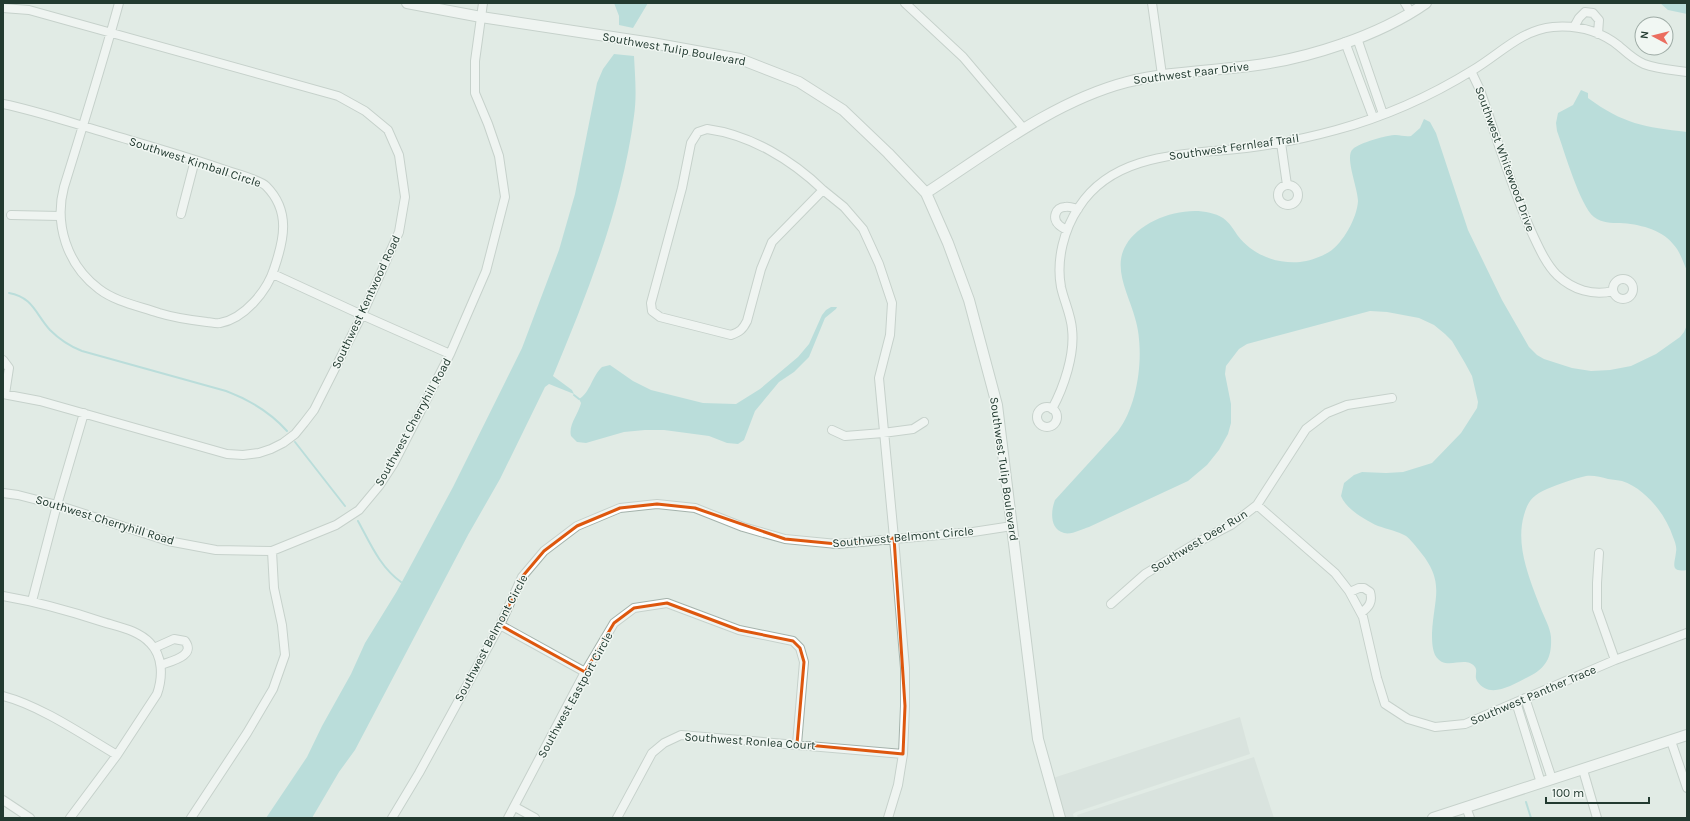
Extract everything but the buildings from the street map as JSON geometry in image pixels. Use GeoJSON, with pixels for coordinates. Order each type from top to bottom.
{"type":"FeatureCollection","features":[{"type":"Feature","properties":{"kind":"street","name":"Southwest Kimball Circle"},"geometry":{"type":"LineString","coordinates":[[82,126],[195,160],[265,184],[277,200],[284,225],[280,251],[273,274],[261,295],[241,315],[220,324],[174,317],[119,300],[99,289],[81,272],[64,240],[60,216],[61,197],[82,126],[111,32],[119,3]]}},
{"type":"Feature","properties":{"kind":"street","name":"Southwest Tulip Boulevard"},"geometry":{"type":"LineString","coordinates":[[407,3],[481,17],[652,43],[740,59],[799,82],[843,110],[888,153],[926,193],[948,243],[969,300],[997,405],[1038,739],[1060,818]]}},
{"type":"Feature","properties":{"kind":"street","name":"Southwest Cherryhill Road"},"geometry":{"type":"LineString","coordinates":[[3,493],[18,494],[57,505],[168,541],[216,550],[272,551],[336,525],[359,510],[379,486],[394,463],[450,354],[486,271],[505,196],[499,156],[475,93],[475,61],[483,3]]}},
{"type":"Feature","properties":{"kind":"street"},"geometry":{"type":"LineString","coordinates":[[905,3],[963,57],[1024,129]]}},
{"type":"Feature","properties":{"kind":"street"},"geometry":{"type":"LineString","coordinates":[[1152,3],[1162,75]]}},
{"type":"Feature","properties":{"kind":"street"},"geometry":{"type":"LineString","coordinates":[[1405,3],[1411,13]]}},
{"type":"Feature","properties":{"kind":"street","name":"Southwest Paar Drive"},"geometry":{"type":"LineString","coordinates":[[926,193],[1058,108],[1102,90],[1127,82],[1162,75],[1252,66],[1290,59],[1357,38],[1411,13],[1426,3]]}},
{"type":"Feature","properties":{"kind":"street","name":"Southwest Kentwood Road"},"geometry":{"type":"LineString","coordinates":[[3,8],[29,10],[338,96],[365,111],[388,130],[399,155],[405,197],[399,232],[362,315],[314,410],[295,434],[283,443],[271,449],[259,453],[243,455],[227,454],[40,400],[4,394]]}},
{"type":"Feature","properties":{"kind":"street"},"geometry":{"type":"LineString","coordinates":[[1574,27],[1579,18],[1585,12],[1593,13],[1599,20],[1598,34]]}},
{"type":"Feature","properties":{"kind":"street","name":"Southwest Fernleaf Trail"},"geometry":{"type":"LineString","coordinates":[[1052,409],[1067,370],[1072,350],[1072,327],[1061,287],[1060,270],[1064,237],[1078,208],[1102,181],[1120,171],[1153,159],[1179,154],[1281,143],[1339,129],[1411,103],[1471,71],[1524,35],[1552,27],[1574,27],[1598,34],[1612,41],[1629,56],[1644,64],[1664,69],[1687,72]]}},
{"type":"Feature","properties":{"kind":"street"},"geometry":{"type":"LineString","coordinates":[[1357,38],[1383,114]]}},
{"type":"Feature","properties":{"kind":"street"},"geometry":{"type":"LineString","coordinates":[[1345,42],[1373,117]]}},
{"type":"Feature","properties":{"kind":"street","name":"Southwest Whitewood Drive"},"geometry":{"type":"LineString","coordinates":[[1471,71],[1480,90],[1523,213],[1548,263],[1557,275],[1574,287],[1598,294],[1613,291]]}},
{"type":"Feature","properties":{"kind":"street"},"geometry":{"type":"LineString","coordinates":[[3,104],[82,126]]}},
{"type":"Feature","properties":{"kind":"street"},"geometry":{"type":"LineString","coordinates":[[823,190],[772,242],[761,269],[747,321],[738,333],[727,335],[660,317],[652,310],[651,298],[671,231],[682,188],[691,142],[698,132],[704,129],[737,136],[756,144],[810,177],[844,207],[863,229],[880,264],[892,303],[890,335],[879,378],[894,538],[904,668],[903,754],[898,785],[888,818]]}},
{"type":"Feature","properties":{"kind":"street"},"geometry":{"type":"LineString","coordinates":[[1281,143],[1287,185]]}},
{"type":"Feature","properties":{"kind":"street"},"geometry":{"type":"LineString","coordinates":[[181,214],[195,160]]}},
{"type":"Feature","properties":{"kind":"street"},"geometry":{"type":"LineString","coordinates":[[1067,230],[1058,225],[1055,218],[1058,208],[1064,206],[1078,208]]}},
{"type":"Feature","properties":{"kind":"street"},"geometry":{"type":"LineString","coordinates":[[11,215],[60,216]]}},
{"type":"Feature","properties":{"kind":"street"},"geometry":{"type":"LineString","coordinates":[[273,274],[450,354]]}},
{"type":"Feature","properties":{"kind":"street"},"geometry":{"type":"LineString","coordinates":[[3,360],[9,368],[4,394]]}},
{"type":"Feature","properties":{"kind":"street","name":"Southwest Deer Run"},"geometry":{"type":"LineString","coordinates":[[1111,604],[1145,574],[1231,524],[1257,505],[1306,429],[1327,413],[1347,405],[1392,398]]}},
{"type":"Feature","properties":{"kind":"street"},"geometry":{"type":"LineString","coordinates":[[32,601],[57,505],[84,412]]}},
{"type":"Feature","properties":{"kind":"street"},"geometry":{"type":"LineString","coordinates":[[832,430],[845,436],[883,433],[913,429],[924,422]]}},
{"type":"Feature","properties":{"kind":"street","name":"Southwest Belmont Circle"},"geometry":{"type":"LineString","coordinates":[[392,818],[419,773],[500,625],[522,577],[544,551],[577,526],[620,508],[657,504],[695,508],[743,527],[785,540],[837,544],[973,532],[1012,526]]}},
{"type":"Feature","properties":{"kind":"street","name":"Southwest Panther Trace"},"geometry":{"type":"LineString","coordinates":[[1257,505],[1335,574],[1350,592],[1361,613],[1367,630],[1376,678],[1385,704],[1408,719],[1435,727],[1466,724],[1615,660],[1687,634]]}},
{"type":"Feature","properties":{"kind":"street"},"geometry":{"type":"LineString","coordinates":[[191,818],[243,739],[273,689],[285,655],[282,625],[274,588],[272,551]]}},
{"type":"Feature","properties":{"kind":"street"},"geometry":{"type":"LineString","coordinates":[[1599,553],[1597,609],[1615,660]]}},
{"type":"Feature","properties":{"kind":"street"},"geometry":{"type":"LineString","coordinates":[[1350,592],[1367,588],[1370,592],[1371,600],[1369,605],[1361,613]]}},
{"type":"Feature","properties":{"kind":"street"},"geometry":{"type":"LineString","coordinates":[[3,596],[59,607],[136,632],[154,648],[161,665],[160,686],[157,694],[117,756],[70,818]]}},
{"type":"Feature","properties":{"kind":"street","name":"Southwest Eastport Circle"},"geometry":{"type":"LineString","coordinates":[[508,818],[585,672],[614,623],[634,608],[667,603],[739,630],[793,641],[800,648],[804,662],[796,744]]}},
{"type":"Feature","properties":{"kind":"street"},"geometry":{"type":"LineString","coordinates":[[500,625],[585,672]]}},
{"type":"Feature","properties":{"kind":"street"},"geometry":{"type":"LineString","coordinates":[[154,648],[174,639],[185,641],[188,646],[188,650],[184,656],[161,665]]}},
{"type":"Feature","properties":{"kind":"street"},"geometry":{"type":"LineString","coordinates":[[3,696],[12,698],[63,723],[117,756]]}},
{"type":"Feature","properties":{"kind":"street"},"geometry":{"type":"LineString","coordinates":[[1525,698],[1552,779]]}},
{"type":"Feature","properties":{"kind":"street"},"geometry":{"type":"LineString","coordinates":[[1516,702],[1541,783]]}},
{"type":"Feature","properties":{"kind":"street"},"geometry":{"type":"LineString","coordinates":[[1527,736],[1536,733]]}},
{"type":"Feature","properties":{"kind":"street","name":"Southwest Ronlea Court"},"geometry":{"type":"LineString","coordinates":[[617,818],[652,753],[664,743],[681,735],[903,754]]}},
{"type":"Feature","properties":{"kind":"street"},"geometry":{"type":"LineString","coordinates":[[1433,818],[1687,736]]}},
{"type":"Feature","properties":{"kind":"street"},"geometry":{"type":"LineString","coordinates":[[1671,741],[1687,788]]}},
{"type":"Feature","properties":{"kind":"street"},"geometry":{"type":"LineString","coordinates":[[1583,770],[1597,818]]}},
{"type":"Feature","properties":{"kind":"street"},"geometry":{"type":"LineString","coordinates":[[3,800],[30,818]]}},
{"type":"Feature","properties":{"kind":"street"},"geometry":{"type":"LineString","coordinates":[[515,807],[535,818]]}},
{"type":"Feature","properties":{"kind":"street"},"geometry":{"type":"LineString","coordinates":[[1466,807],[1470,818]]}},
{"type":"Feature","properties":{"kind":"highlighted area"},"geometry":{"type":"Polygon","coordinates":[[[657,504],[695,508],[785,539],[837,544],[894,538],[905,706],[903,754],[797,744],[804,662],[800,648],[793,641],[739,630],[667,603],[634,608],[614,623],[585,672],[500,625],[522,577],[544,551],[577,526],[620,508],[657,504]]]}},
{"type":"Feature","properties":{"kind":"shaded area"},"geometry":{"type":"Polygon","coordinates":[[[1240,717],[1250,754],[1076,812],[1073,814],[1074,818],[1064,818],[1053,778],[1240,717]]]}},
{"type":"Feature","properties":{"kind":"shaded area"},"geometry":{"type":"Polygon","coordinates":[[[1254,757],[1274,818],[1078,818],[1077,815],[1254,757]]]}},
{"type":"Feature","properties":{"kind":"water"},"geometry":{"type":"Polygon","coordinates":[[[614,3],[648,3],[633,28],[619,25],[619,16],[614,3]]]}},
{"type":"Feature","properties":{"kind":"water"},"geometry":{"type":"Polygon","coordinates":[[[1660,3],[1687,3],[1687,14],[1668,10],[1660,3]]]}},
{"type":"Feature","properties":{"kind":"water"},"geometry":{"type":"Polygon","coordinates":[[[614,54],[634,56],[636,86],[635,108],[629,150],[602,249],[579,313],[553,376],[572,390],[574,394],[549,384],[545,387],[500,479],[468,535],[355,750],[339,772],[312,818],[266,818],[307,757],[322,726],[351,674],[365,643],[397,591],[453,487],[522,348],[559,250],[575,194],[597,83],[603,69],[614,54]]]}},
{"type":"Feature","properties":{"kind":"water"},"geometry":{"type":"Polygon","coordinates":[[[1581,90],[1588,93],[1588,98],[1601,107],[1624,119],[1646,126],[1687,132],[1687,271],[1678,250],[1668,239],[1656,231],[1642,226],[1603,222],[1594,217],[1583,202],[1557,131],[1556,123],[1558,113],[1573,105],[1581,90]]]}},
{"type":"Feature","properties":{"kind":"water"},"geometry":{"type":"Polygon","coordinates":[[[1424,119],[1430,122],[1436,133],[1468,230],[1502,300],[1529,347],[1537,355],[1544,359],[1572,368],[1591,371],[1610,370],[1631,366],[1656,354],[1680,337],[1687,325],[1687,570],[1681,571],[1675,569],[1674,563],[1676,544],[1670,529],[1660,512],[1647,496],[1631,485],[1620,481],[1586,476],[1561,483],[1538,494],[1529,502],[1524,515],[1521,539],[1528,575],[1551,637],[1551,650],[1544,665],[1536,673],[1503,689],[1496,690],[1489,690],[1482,687],[1477,681],[1476,669],[1471,663],[1444,663],[1435,655],[1432,633],[1436,599],[1435,580],[1427,561],[1417,547],[1406,536],[1396,531],[1378,526],[1351,510],[1343,501],[1341,496],[1344,483],[1354,475],[1362,472],[1403,472],[1432,463],[1461,433],[1477,408],[1478,402],[1472,376],[1452,341],[1434,325],[1419,318],[1387,312],[1370,311],[1247,344],[1239,349],[1226,366],[1225,374],[1231,404],[1231,423],[1228,434],[1219,450],[1207,465],[1188,481],[1077,532],[1064,533],[1059,531],[1052,519],[1055,500],[1118,431],[1131,406],[1138,376],[1140,345],[1135,318],[1123,282],[1121,263],[1122,254],[1126,245],[1134,235],[1156,220],[1184,212],[1198,211],[1211,213],[1223,218],[1244,243],[1266,257],[1274,260],[1300,262],[1319,257],[1329,252],[1339,243],[1348,230],[1355,215],[1358,201],[1350,158],[1353,149],[1367,142],[1386,136],[1411,136],[1420,128],[1424,119]]]}},
{"type":"Feature","properties":{"kind":"water"},"geometry":{"type":"Polygon","coordinates":[[[831,307],[837,307],[825,318],[809,357],[794,372],[779,382],[755,411],[744,440],[738,444],[727,443],[709,436],[664,430],[624,432],[586,443],[577,442],[571,436],[570,432],[572,423],[581,403],[579,399],[586,393],[602,367],[610,365],[633,381],[651,390],[703,403],[736,404],[760,389],[798,357],[809,344],[822,315],[831,307]]]}},
{"type":"Feature","properties":{"kind":"waterway"},"geometry":{"type":"LineString","coordinates":[[9,293],[24,298],[33,307],[50,330],[61,340],[73,347],[82,351],[226,391],[243,398],[267,412],[287,431]]}},
{"type":"Feature","properties":{"kind":"waterway"},"geometry":{"type":"LineString","coordinates":[[574,395],[579,399]]}},
{"type":"Feature","properties":{"kind":"waterway"},"geometry":{"type":"LineString","coordinates":[[295,442],[345,506]]}},
{"type":"Feature","properties":{"kind":"waterway"},"geometry":{"type":"LineString","coordinates":[[358,521],[381,562],[401,582]]}},
{"type":"Feature","properties":{"kind":"waterway"},"geometry":{"type":"LineString","coordinates":[[1526,802],[1531,818]]}}]}
